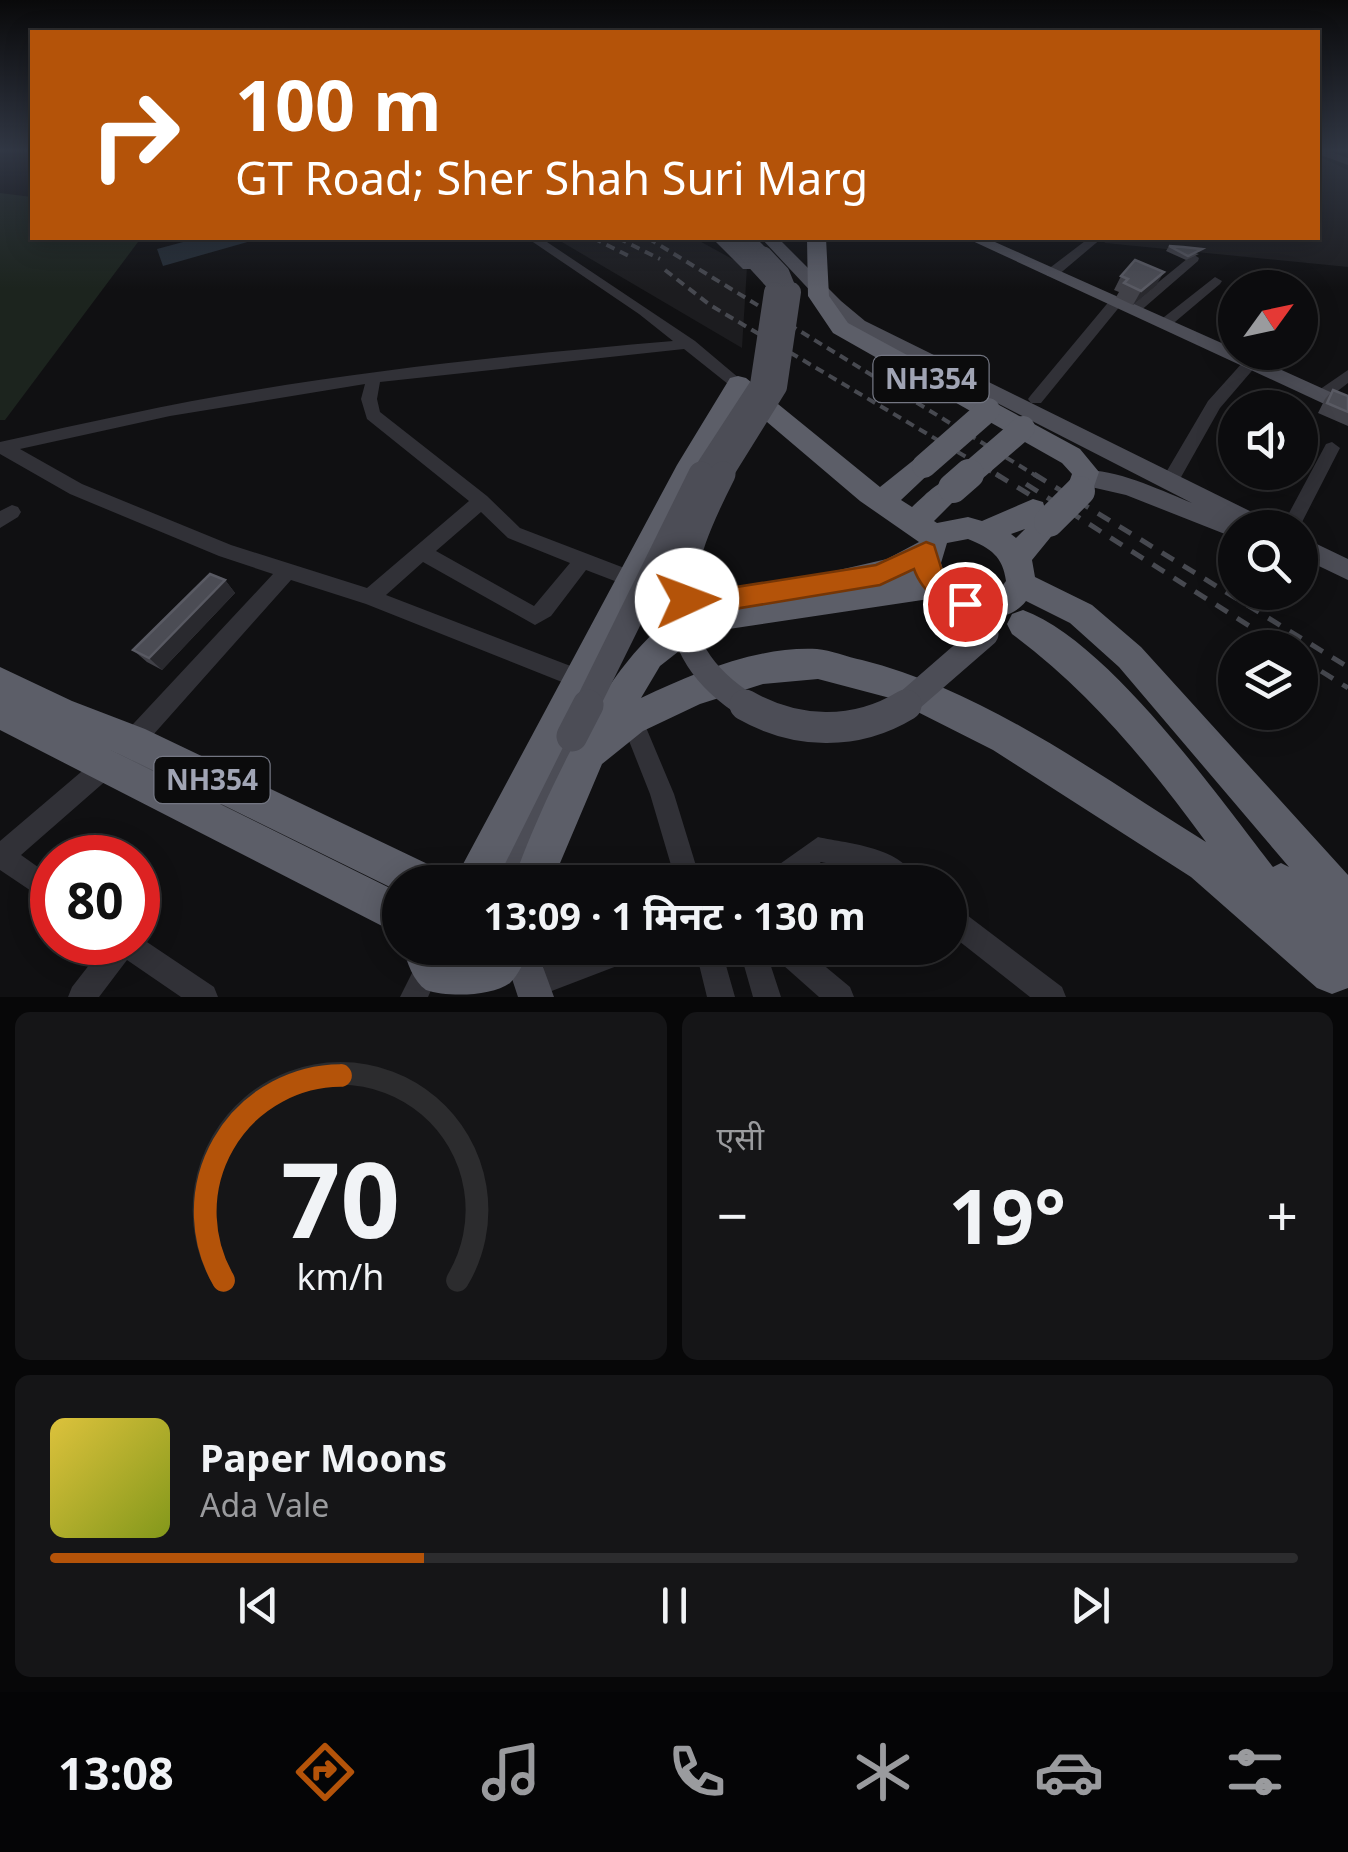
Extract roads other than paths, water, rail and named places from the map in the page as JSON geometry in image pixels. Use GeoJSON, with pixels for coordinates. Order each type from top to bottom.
{"type":"FeatureCollection","features":[{"type":"Feature","properties":{"kind":"highway"},"geometry":{"type":"LineString","coordinates":[[816,240],[819,302]]}},
{"type":"Feature","properties":{"kind":"highway","name":"NH354"},"geometry":{"type":"LineString","coordinates":[[819,302],[856,340],[1034,434],[1076,477]]}},
{"type":"Feature","properties":{"kind":"highway"},"geometry":{"type":"LineString","coordinates":[[490,865],[690,465],[738,384],[924,537],[927,572],[935,585],[948,596],[982,608],[1010,600],[1041,516],[1076,477]]}},
{"type":"Feature","properties":{"kind":"highway"},"geometry":{"type":"LineString","coordinates":[[880,502],[988,410]]}},
{"type":"Feature","properties":{"kind":"highway"},"geometry":{"type":"LineString","coordinates":[[637,571],[698,604],[894,570],[924,537],[953,488],[1034,434]]}},
{"type":"Feature","properties":{"kind":"highway"},"geometry":{"type":"LineString","coordinates":[[924,537],[952,529],[983,532],[1041,516]]}},
{"type":"Feature","properties":{"kind":"highway"},"geometry":{"type":"LineString","coordinates":[[983,532],[1008,547],[1019,571],[1097,627],[1156,684],[1348,904]]}},
{"type":"Feature","properties":{"kind":"highway"},"geometry":{"type":"LineString","coordinates":[[627,708],[649,656],[695,621],[935,585]]}},
{"type":"Feature","properties":{"kind":"highway"},"geometry":{"type":"LineString","coordinates":[[1064,604],[1129,670],[1348,931]]}},
{"type":"Feature","properties":{"kind":"highway"},"geometry":{"type":"LineString","coordinates":[[1023,624],[1062,638],[1090,660],[1180,759],[1343,978]]}},
{"type":"Feature","properties":{"kind":"highway"},"geometry":{"type":"LineString","coordinates":[[1023,624],[1056,647],[1123,714],[1343,978]]}},
{"type":"Feature","properties":{"kind":"highway"},"geometry":{"type":"LineString","coordinates":[[538,865],[581,744],[627,708],[763,669],[818,664],[896,684],[1005,738],[1205,863],[1343,978]]}},
{"type":"Feature","properties":{"kind":"highway","name":"NH354"},"geometry":{"type":"LineString","coordinates":[[0,682],[382,904]]}},
{"type":"Feature","properties":{"kind":"highway","name":"NH354"},"geometry":{"type":"LineString","coordinates":[[0,712],[120,754],[382,865]]}},
{"type":"Feature","properties":{"kind":"highway"},"geometry":{"type":"LineString","coordinates":[[423,970],[450,982],[481,988],[497,965]]}},
{"type":"Feature","properties":{"kind":"main road"},"geometry":{"type":"LineString","coordinates":[[722,240],[753,268],[836,309],[859,325],[1227,510]]}},
{"type":"Feature","properties":{"kind":"main road"},"geometry":{"type":"LineString","coordinates":[[494,865],[581,744],[710,457],[760,385],[774,285],[769,274],[734,240]]}},
{"type":"Feature","properties":{"kind":"main road"},"geometry":{"type":"LineString","coordinates":[[978,240],[1164,324],[1218,344]]}},
{"type":"Feature","properties":{"kind":"main road"},"geometry":{"type":"LineString","coordinates":[[766,246],[804,270],[819,302]]}},
{"type":"Feature","properties":{"kind":"main road"},"geometry":{"type":"LineString","coordinates":[[766,246],[790,281],[792,306],[776,390],[730,461],[681,567],[677,610],[692,650],[711,676],[736,699],[763,715],[828,729],[860,726],[906,707],[986,634],[999,626],[1023,624]]}},
{"type":"Feature","properties":{"kind":"main road"},"geometry":{"type":"LineString","coordinates":[[1276,370],[1348,408]]}},
{"type":"Feature","properties":{"kind":"main road"},"geometry":{"type":"LineString","coordinates":[[1076,477],[1130,488],[1218,522]]}},
{"type":"Feature","properties":{"kind":"main road"},"geometry":{"type":"LineString","coordinates":[[1318,556],[1348,573]]}},
{"type":"Feature","properties":{"kind":"main road"},"geometry":{"type":"LineString","coordinates":[[1318,562],[1348,573]]}},
{"type":"Feature","properties":{"kind":"main road"},"geometry":{"type":"LineString","coordinates":[[525,965],[534,991]]}},
{"type":"Feature","properties":{"kind":"street"},"geometry":{"type":"LineString","coordinates":[[536,240],[690,344],[738,384]]}},
{"type":"Feature","properties":{"kind":"street"},"geometry":{"type":"LineString","coordinates":[[1046,270],[1081,240]]}},
{"type":"Feature","properties":{"kind":"street"},"geometry":{"type":"LineString","coordinates":[[1046,270],[1093,240]]}},
{"type":"Feature","properties":{"kind":"street"},"geometry":{"type":"LineString","coordinates":[[1036,398],[1124,306],[1193,258]]}},
{"type":"Feature","properties":{"kind":"street"},"geometry":{"type":"LineString","coordinates":[[1164,324],[1215,281]]}},
{"type":"Feature","properties":{"kind":"street"},"geometry":{"type":"LineString","coordinates":[[1,448],[196,405],[473,365],[690,344]]}},
{"type":"Feature","properties":{"kind":"street"},"geometry":{"type":"LineString","coordinates":[[1170,481],[1214,405],[1245,370]]}},
{"type":"Feature","properties":{"kind":"street"},"geometry":{"type":"LineString","coordinates":[[1321,396],[1348,375]]}},
{"type":"Feature","properties":{"kind":"street"},"geometry":{"type":"LineString","coordinates":[[373,380],[368,399],[373,415],[524,539],[582,560],[637,571]]}},
{"type":"Feature","properties":{"kind":"street"},"geometry":{"type":"LineString","coordinates":[[1,448],[76,489],[226,551],[370,597],[580,680],[627,708],[662,794],[684,865]]}},
{"type":"Feature","properties":{"kind":"street"},"geometry":{"type":"LineString","coordinates":[[1299,510],[1332,448]]}},
{"type":"Feature","properties":{"kind":"street"},"geometry":{"type":"LineString","coordinates":[[370,597],[481,501]]}},
{"type":"Feature","properties":{"kind":"street"},"geometry":{"type":"LineString","coordinates":[[424,553],[535,616],[544,610],[582,560]]}},
{"type":"Feature","properties":{"kind":"street"},"geometry":{"type":"LineString","coordinates":[[30,877],[0,856],[120,754],[288,570]]}},
{"type":"Feature","properties":{"kind":"street"},"geometry":{"type":"LineString","coordinates":[[798,865],[818,849],[882,865]]}},
{"type":"Feature","properties":{"kind":"street"},"geometry":{"type":"LineString","coordinates":[[967,931],[1052,997]]}},
{"type":"Feature","properties":{"kind":"street"},"geometry":{"type":"LineString","coordinates":[[82,997],[106,965]]}},
{"type":"Feature","properties":{"kind":"street"},"geometry":{"type":"LineString","coordinates":[[157,965],[204,997]]}},
{"type":"Feature","properties":{"kind":"street"},"geometry":{"type":"LineString","coordinates":[[534,991],[592,965]]}},
{"type":"Feature","properties":{"kind":"street"},"geometry":{"type":"LineString","coordinates":[[713,965],[721,997]]}},
{"type":"Feature","properties":{"kind":"street"},"geometry":{"type":"LineString","coordinates":[[757,965],[767,997]]}},
{"type":"Feature","properties":{"kind":"street"},"geometry":{"type":"LineString","coordinates":[[803,965],[840,997]]}},
{"type":"Feature","properties":{"kind":"railway"},"geometry":{"type":"LineString","coordinates":[[597,240],[629,256]]}},
{"type":"Feature","properties":{"kind":"railway"},"geometry":{"type":"LineString","coordinates":[[622,240],[660,259]]}},
{"type":"Feature","properties":{"kind":"railway"},"geometry":{"type":"LineString","coordinates":[[651,240],[1038,477]]}},
{"type":"Feature","properties":{"kind":"railway"},"geometry":{"type":"LineString","coordinates":[[665,270],[710,305],[1000,477]]}},
{"type":"Feature","properties":{"kind":"railway"},"geometry":{"type":"LineString","coordinates":[[996,474],[1035,498]]}},
{"type":"Feature","properties":{"kind":"railway"},"geometry":{"type":"LineString","coordinates":[[1034,474],[1348,667]]}},
{"type":"Feature","properties":{"kind":"railway"},"geometry":{"type":"LineString","coordinates":[[1026,484],[1256,630]]}},
{"type":"Feature","properties":{"kind":"railway"},"geometry":{"type":"LineString","coordinates":[[1318,669],[1348,688]]}}]}
